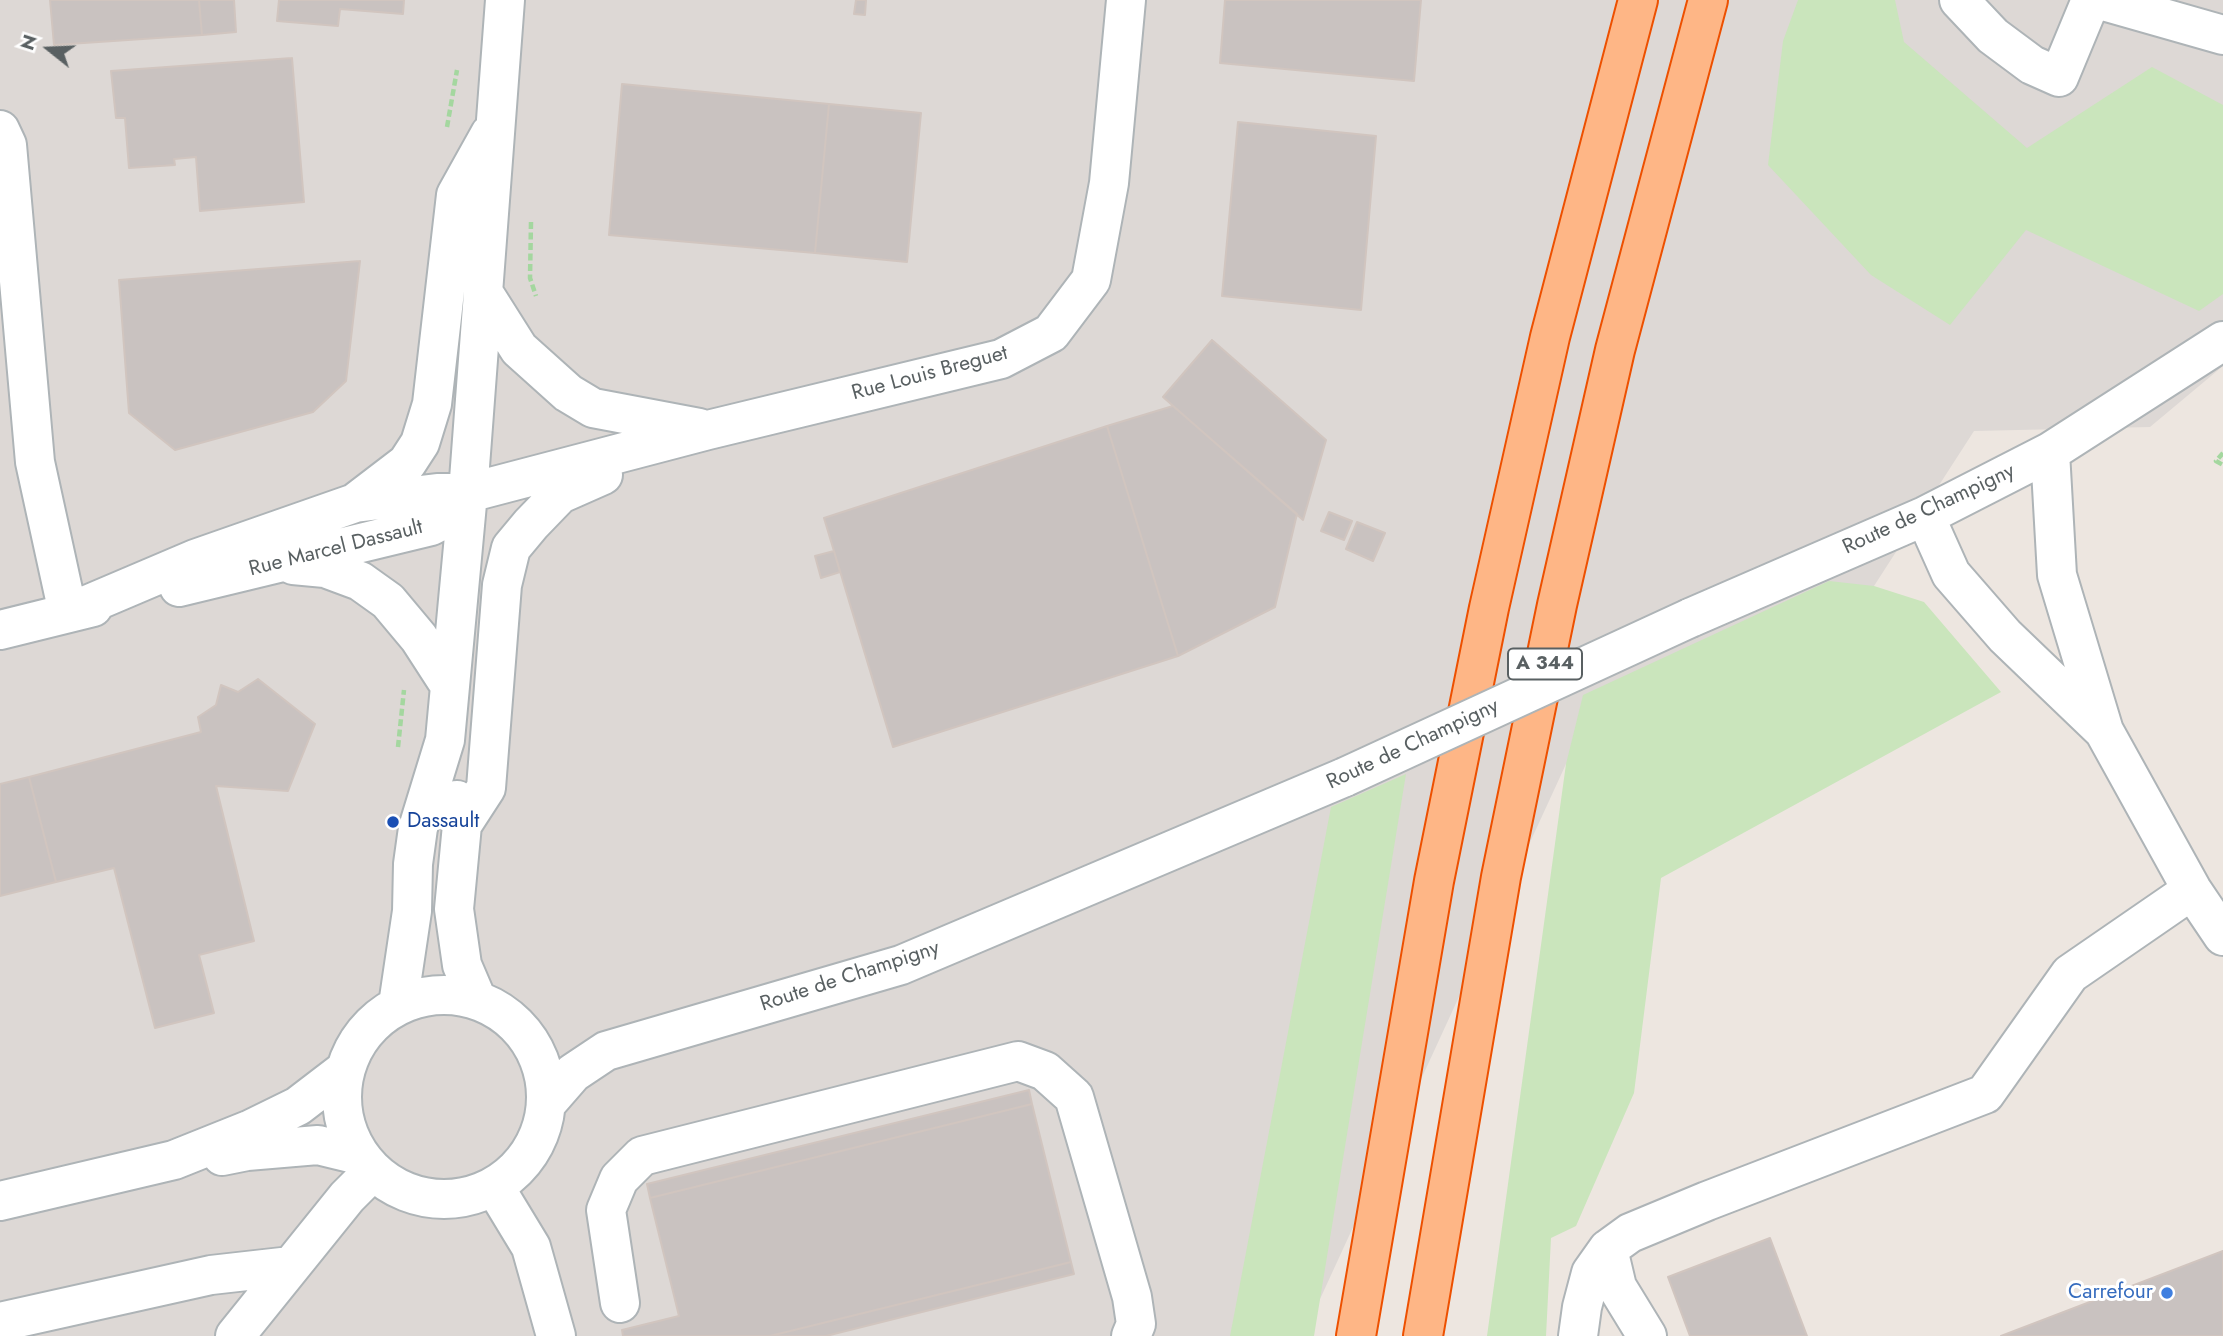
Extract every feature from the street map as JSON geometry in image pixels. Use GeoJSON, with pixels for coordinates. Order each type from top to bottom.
{"type":"FeatureCollection","features":[{"type":"Feature","properties":{"kind":"highway","name":"A 344"},"geometry":{"type":"LineString","coordinates":[[1356,1336],[1434,881],[1489,607],[1550,337],[1637,0]]}},
{"type":"Feature","properties":{"kind":"highway","name":"A 344"},"geometry":{"type":"LineString","coordinates":[[1423,1336],[1501,877],[1558,605],[1615,350],[1707,0]]}},
{"type":"Feature","properties":{"kind":"street"},"geometry":{"type":"LineString","coordinates":[[398,1005],[412,911],[418,828],[445,740],[468,493],[505,0]]}},
{"type":"Feature","properties":{"kind":"street","name":"Rue Louis Breguet"},"geometry":{"type":"LineString","coordinates":[[468,493],[708,430],[1001,359],[1051,332],[1091,280],[1110,183],[1126,0]]}},
{"type":"Feature","properties":{"kind":"street"},"geometry":{"type":"LineString","coordinates":[[1959,0],[1993,36],[2032,65],[2059,77],[2091,0]]}},
{"type":"Feature","properties":{"kind":"street"},"geometry":{"type":"LineString","coordinates":[[2100,0],[2223,35]]}},
{"type":"Feature","properties":{"kind":"street"},"geometry":{"type":"LineString","coordinates":[[355,503],[407,463],[420,443],[432,404],[456,195],[496,123]]}},
{"type":"Feature","properties":{"kind":"street"},"geometry":{"type":"LineString","coordinates":[[0,130],[6,145],[35,462],[68,613]]}},
{"type":"Feature","properties":{"kind":"street"},"geometry":{"type":"LineString","coordinates":[[483,292],[519,349],[568,393],[593,408],[708,430]]}},
{"type":"Feature","properties":{"kind":"street","name":"Route de Champigny"},"geometry":{"type":"LineString","coordinates":[[546,1104],[573,1073],[606,1051],[901,965],[1345,777],[1690,618],[1925,516],[2050,452],[2223,341]]}},
{"type":"Feature","properties":{"kind":"street"},"geometry":{"type":"LineString","coordinates":[[462,825],[486,788],[502,585],[511,548],[560,494],[588,480],[656,457],[708,430]]}},
{"type":"Feature","properties":{"kind":"street"},"geometry":{"type":"LineString","coordinates":[[2050,452],[2057,575],[2104,731],[2192,890],[2223,936]]}},
{"type":"Feature","properties":{"kind":"street","name":"Rue Marcel Dassault"},"geometry":{"type":"LineString","coordinates":[[68,613],[195,559],[355,503],[437,493],[468,493]]}},
{"type":"Feature","properties":{"kind":"street","name":"Rue Marcel Dassault"},"geometry":{"type":"LineString","coordinates":[[0,630],[431,526],[446,518],[468,493]]}},
{"type":"Feature","properties":{"kind":"street"},"geometry":{"type":"LineString","coordinates":[[1925,516],[1951,574],[2005,636],[2104,731]]}},
{"type":"Feature","properties":{"kind":"street"},"geometry":{"type":"LineString","coordinates":[[277,564],[326,568],[360,581],[388,601],[419,638],[450,686]]}},
{"type":"Feature","properties":{"kind":"street"},"geometry":{"type":"LineString","coordinates":[[445,740],[462,825],[454,909],[462,965],[477,1000]]}},
{"type":"Feature","properties":{"kind":"street"},"geometry":{"type":"LineString","coordinates":[[1578,1336],[1591,1273],[1608,1249],[1630,1233],[1707,1200],[1985,1094],[2070,974],[2192,890]]}},
{"type":"Feature","properties":{"kind":"street"},"geometry":{"type":"LineString","coordinates":[[0,1200],[174,1160],[318,1145],[366,1163],[394,1186],[419,1196],[444,1199],[470,1196],[494,1185],[514,1171],[530,1151],[541,1129],[546,1104],[541,1064],[532,1045],[517,1026],[499,1010],[477,1000],[450,994],[423,996],[398,1005],[374,1021],[356,1043],[345,1070],[342,1091],[343,1114],[349,1135],[366,1163]]}},
{"type":"Feature","properties":{"kind":"street","name":"Route de Champigny"},"geometry":{"type":"LineString","coordinates":[[532,1045],[606,1051]]}},
{"type":"Feature","properties":{"kind":"street"},"geometry":{"type":"LineString","coordinates":[[620,1303],[606,1210],[619,1179],[642,1156],[1018,1061],[1045,1071],[1074,1097],[1132,1297],[1136,1324],[1131,1336]]}},
{"type":"Feature","properties":{"kind":"street"},"geometry":{"type":"LineString","coordinates":[[174,1160],[249,1130],[298,1106],[345,1070]]}},
{"type":"Feature","properties":{"kind":"street"},"geometry":{"type":"LineString","coordinates":[[235,1336],[347,1197],[366,1163]]}},
{"type":"Feature","properties":{"kind":"street"},"geometry":{"type":"LineString","coordinates":[[494,1185],[531,1247],[556,1336]]}},
{"type":"Feature","properties":{"kind":"street"},"geometry":{"type":"LineString","coordinates":[[1608,1249],[1617,1287],[1647,1336]]}},
{"type":"Feature","properties":{"kind":"street"},"geometry":{"type":"LineString","coordinates":[[0,1322],[211,1276],[291,1266]]}},
{"type":"Feature","properties":{"kind":"path"},"geometry":{"type":"LineString","coordinates":[[532,209],[530,278],[537,300]]}},
{"type":"Feature","properties":{"kind":"path"},"geometry":{"type":"LineString","coordinates":[[2223,453],[2216,461],[2223,465]]}},
{"type":"Feature","properties":{"kind":"path"},"geometry":{"type":"LineString","coordinates":[[397,755],[404,690],[402,679]]}},
{"type":"Feature","properties":{"kind":"shaded area"},"geometry":{"type":"Polygon","coordinates":[[[0,0],[2223,0],[2223,366],[2150,427],[1974,431],[1874,586],[1566,764],[1303,1336],[0,1336],[0,0]]]}},
{"type":"Feature","properties":{"kind":"green space"},"geometry":{"type":"Polygon","coordinates":[[[1798,0],[1895,0],[1904,42],[2027,148],[2152,67],[2223,105],[2223,294],[2199,311],[2026,230],[1950,325],[1871,275],[1768,165],[1783,41],[1798,0]]]}},
{"type":"Feature","properties":{"kind":"green space"},"geometry":{"type":"Polygon","coordinates":[[[1829,581],[1874,586],[1924,602],[2001,692],[1661,878],[1634,1093],[1576,1226],[1551,1238],[1546,1336],[1487,1336],[1566,764],[1583,695],[1829,581]]]}},
{"type":"Feature","properties":{"kind":"green space"},"geometry":{"type":"Polygon","coordinates":[[[1406,774],[1314,1336],[1230,1336],[1331,807],[1406,774]]]}},
{"type":"Feature","properties":{"kind":"building"},"geometry":{"type":"Polygon","coordinates":[[[50,0],[199,0],[202,35],[54,45],[50,0]]]}},
{"type":"Feature","properties":{"kind":"building"},"geometry":{"type":"Polygon","coordinates":[[[199,0],[234,0],[236,32],[202,35],[199,0]]]}},
{"type":"Feature","properties":{"kind":"building"},"geometry":{"type":"Polygon","coordinates":[[[279,0],[404,0],[403,14],[340,9],[338,26],[277,21],[279,0]]]}},
{"type":"Feature","properties":{"kind":"building"},"geometry":{"type":"Polygon","coordinates":[[[856,0],[866,0],[865,15],[854,14],[856,0]]]}},
{"type":"Feature","properties":{"kind":"building"},"geometry":{"type":"Polygon","coordinates":[[[1225,0],[1421,0],[1414,81],[1220,63],[1225,0]]]}},
{"type":"Feature","properties":{"kind":"building"},"geometry":{"type":"Polygon","coordinates":[[[292,58],[304,202],[200,211],[196,157],[174,159],[175,165],[129,168],[125,118],[116,118],[111,71],[292,58]]]}},
{"type":"Feature","properties":{"kind":"building"},"geometry":{"type":"Polygon","coordinates":[[[622,84],[829,104],[815,253],[609,235],[622,84]]]}},
{"type":"Feature","properties":{"kind":"building"},"geometry":{"type":"Polygon","coordinates":[[[829,104],[921,113],[907,262],[815,253],[829,104]]]}},
{"type":"Feature","properties":{"kind":"building"},"geometry":{"type":"Polygon","coordinates":[[[1238,122],[1376,136],[1361,310],[1222,296],[1238,122]]]}},
{"type":"Feature","properties":{"kind":"building"},"geometry":{"type":"Polygon","coordinates":[[[360,261],[346,381],[313,412],[175,450],[129,413],[119,280],[360,261]]]}},
{"type":"Feature","properties":{"kind":"building"},"geometry":{"type":"Polygon","coordinates":[[[1212,340],[1326,440],[1303,520],[1163,397],[1212,340]]]}},
{"type":"Feature","properties":{"kind":"building"},"geometry":{"type":"Polygon","coordinates":[[[1173,406],[1297,514],[1275,607],[1178,656],[1107,426],[1173,406]]]}},
{"type":"Feature","properties":{"kind":"building"},"geometry":{"type":"Polygon","coordinates":[[[1107,426],[1178,656],[893,747],[824,518],[1107,426]]]}},
{"type":"Feature","properties":{"kind":"building"},"geometry":{"type":"Polygon","coordinates":[[[1329,512],[1352,521],[1344,540],[1321,531],[1329,512]]]}},
{"type":"Feature","properties":{"kind":"building"},"geometry":{"type":"Polygon","coordinates":[[[1357,522],[1385,533],[1373,561],[1346,549],[1357,522]]]}},
{"type":"Feature","properties":{"kind":"building"},"geometry":{"type":"Polygon","coordinates":[[[834,551],[840,572],[821,578],[815,556],[834,551]]]}},
{"type":"Feature","properties":{"kind":"building"},"geometry":{"type":"Polygon","coordinates":[[[258,679],[315,724],[288,791],[216,786],[254,941],[199,955],[214,1013],[155,1028],[114,868],[56,882],[29,777],[201,732],[198,717],[216,705],[221,685],[238,692],[258,679]]]}},
{"type":"Feature","properties":{"kind":"building"},"geometry":{"type":"Polygon","coordinates":[[[29,777],[56,882],[0,896],[0,784],[29,777]]]}},
{"type":"Feature","properties":{"kind":"building"},"geometry":{"type":"Polygon","coordinates":[[[1029,1090],[1032,1104],[650,1198],[647,1184],[1029,1090]]]}},
{"type":"Feature","properties":{"kind":"building"},"geometry":{"type":"Polygon","coordinates":[[[1032,1104],[1071,1262],[770,1336],[623,1336],[622,1330],[679,1316],[650,1198],[1032,1104]]]}},
{"type":"Feature","properties":{"kind":"building"},"geometry":{"type":"Polygon","coordinates":[[[1770,1238],[1807,1336],[1690,1336],[1668,1277],[1770,1238]]]}},
{"type":"Feature","properties":{"kind":"building","name":"Carrefour"},"geometry":{"type":"Polygon","coordinates":[[[2223,1251],[2223,1336],[2001,1336],[2223,1251]]]}},
{"type":"Feature","properties":{"kind":"building"},"geometry":{"type":"Polygon","coordinates":[[[1071,1262],[1074,1274],[826,1336],[770,1336],[1071,1262]]]}},
{"type":"Feature","properties":{"kind":"place","name":"Dassault"},"geometry":{"type":"Point","coordinates":[393,822]}},
{"type":"Feature","properties":{"kind":"place","name":"Carrefour"},"geometry":{"type":"Point","coordinates":[2167,1293]}}]}
